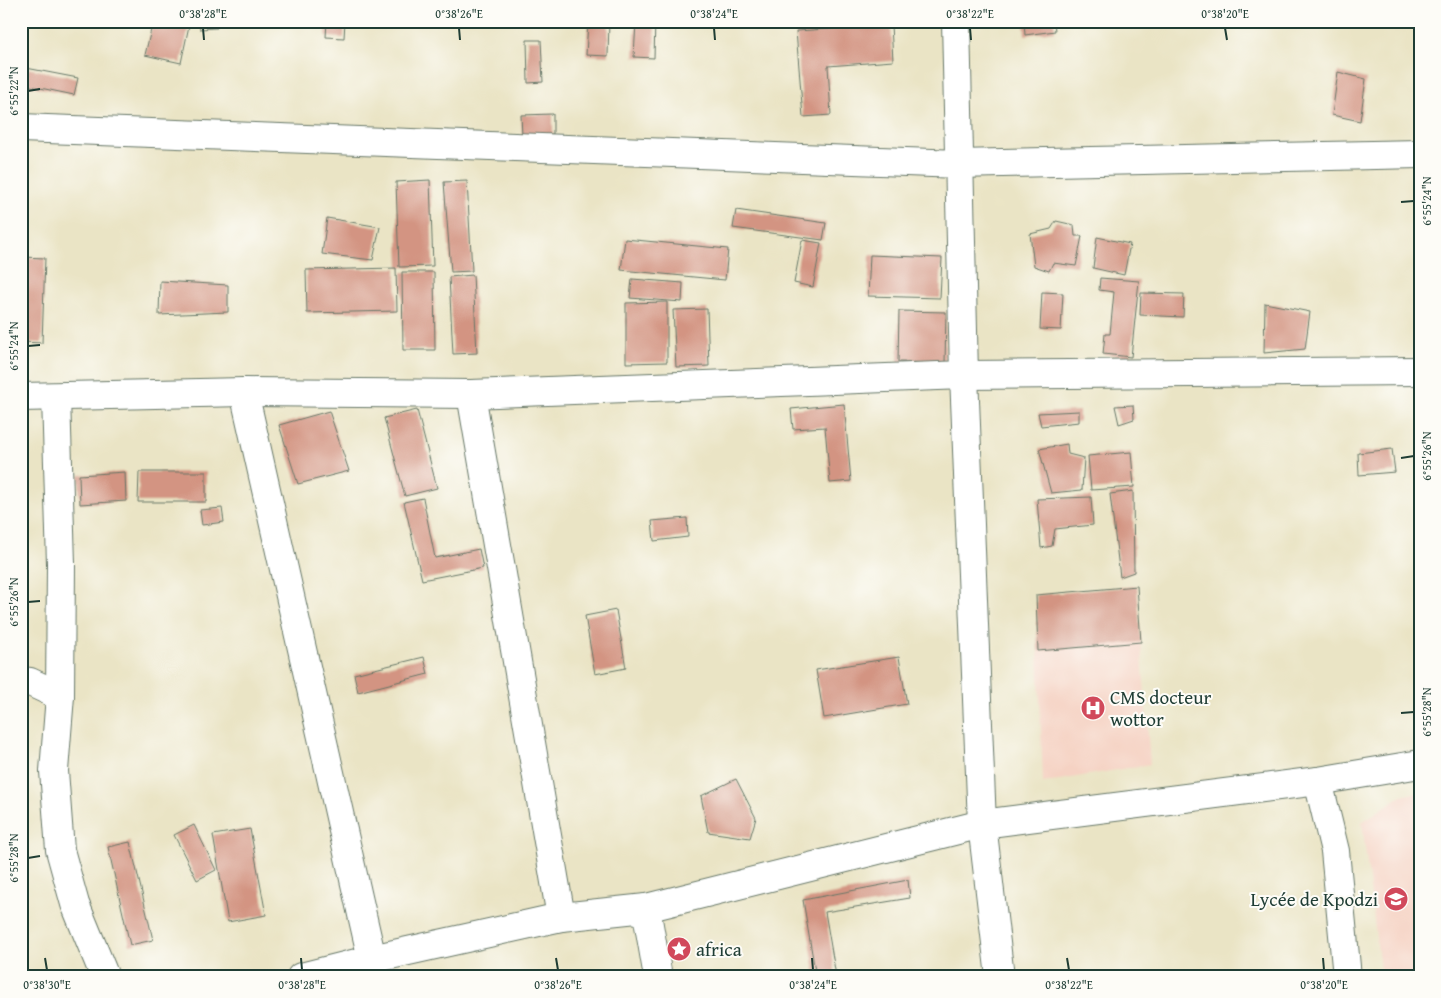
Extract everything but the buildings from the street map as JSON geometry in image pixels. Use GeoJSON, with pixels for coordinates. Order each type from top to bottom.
{"type":"FeatureCollection","features":[{"type":"Feature","properties":{"kind":"street"},"geometry":{"type":"LineString","coordinates":[[956,21],[964,375],[982,824],[1000,977]]}},
{"type":"Feature","properties":{"kind":"street"},"geometry":{"type":"LineString","coordinates":[[21,128],[958,164],[1420,154]]}},
{"type":"Feature","properties":{"kind":"street"},"geometry":{"type":"LineString","coordinates":[[21,397],[244,392],[471,394],[964,375],[1420,371]]}},
{"type":"Feature","properties":{"kind":"street"},"geometry":{"type":"LineString","coordinates":[[244,392],[373,968]]}},
{"type":"Feature","properties":{"kind":"street"},"geometry":{"type":"LineString","coordinates":[[471,394],[561,917]]}},
{"type":"Feature","properties":{"kind":"street"},"geometry":{"type":"LineString","coordinates":[[56,396],[61,564],[60,696],[54,771],[60,850],[75,904],[105,977]]}},
{"type":"Feature","properties":{"kind":"street"},"geometry":{"type":"LineString","coordinates":[[21,682],[30,682],[60,696]]}},
{"type":"Feature","properties":{"kind":"street"},"geometry":{"type":"LineString","coordinates":[[301,977],[373,968],[561,917],[646,908],[982,824],[1318,781],[1420,764]]}},
{"type":"Feature","properties":{"kind":"street"},"geometry":{"type":"LineString","coordinates":[[1318,781],[1335,851],[1347,977]]}},
{"type":"Feature","properties":{"kind":"street"},"geometry":{"type":"LineString","coordinates":[[646,908],[658,977]]}},
{"type":"Feature","properties":{"kind":"shaded area","name":"CMS docteur wottor"},"geometry":{"type":"Polygon","coordinates":[[[1141,642],[1150,764],[1043,783],[1038,651],[1141,642]]]}},
{"type":"Feature","properties":{"kind":"shaded area","name":"Lycée de Kpodzi"},"geometry":{"type":"Polygon","coordinates":[[[1420,792],[1420,977],[1381,977],[1362,822],[1401,796],[1420,792]]]}},
{"type":"Feature","properties":{"kind":"place","name":"CMS docteur wottor"},"geometry":{"type":"Point","coordinates":[1093,708]}},
{"type":"Feature","properties":{"kind":"place","name":"Lycée de Kpodzi"},"geometry":{"type":"Point","coordinates":[1396,899]}},
{"type":"Feature","properties":{"kind":"place","name":"africa"},"geometry":{"type":"Point","coordinates":[679,949]}}]}
